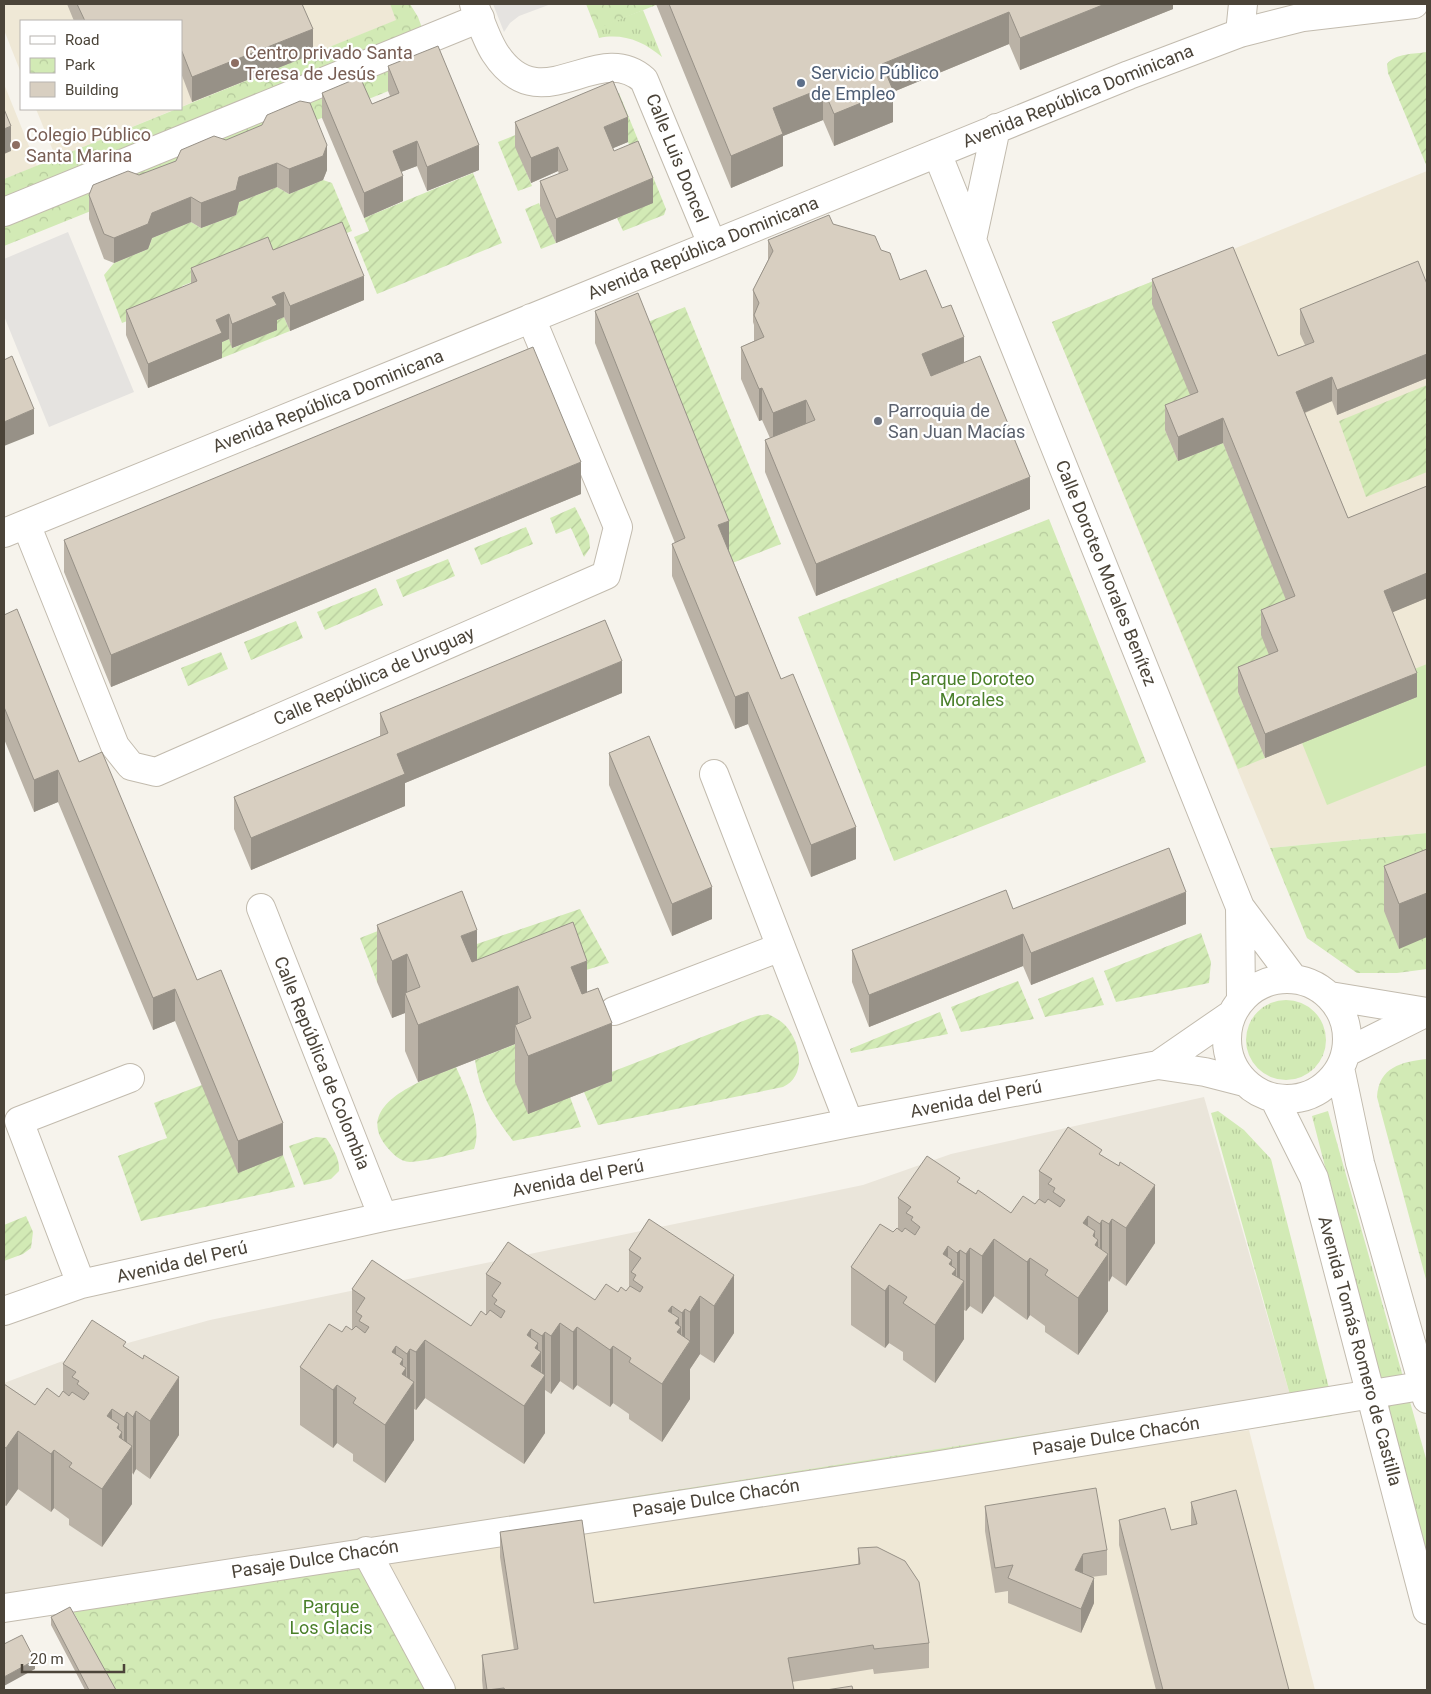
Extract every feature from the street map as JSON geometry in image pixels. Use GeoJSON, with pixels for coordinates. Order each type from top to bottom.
{"type":"FeatureCollection","features":[{"type":"Feature","properties":{"kind":"street"},"geometry":{"type":"LineString","coordinates":[[1240,33],[1243,4]]}},
{"type":"Feature","properties":{"kind":"street","name":"Avenida República Dominicana"},"geometry":{"type":"LineString","coordinates":[[15,529],[1065,99],[1301,10],[1414,4]]}},
{"type":"Feature","properties":{"kind":"street"},"geometry":{"type":"LineString","coordinates":[[4,212],[477,11]]}},
{"type":"Feature","properties":{"kind":"street","name":"Calle Luis Doncel"},"geometry":{"type":"LineString","coordinates":[[477,11],[500,60],[514,74],[545,83],[556,83],[601,68],[615,67],[627,69],[644,80],[712,244]]}},
{"type":"Feature","properties":{"kind":"street"},"geometry":{"type":"LineString","coordinates":[[972,240],[996,128]]}},
{"type":"Feature","properties":{"kind":"street","name":"Calle Doroteo Morales Benítez"},"geometry":{"type":"LineString","coordinates":[[937,153],[1240,907],[1293,978]]}},
{"type":"Feature","properties":{"kind":"street","name":"Calle República de Uruguay"},"geometry":{"type":"LineString","coordinates":[[15,529],[115,746],[131,766],[156,772],[606,574],[618,526],[532,318]]}},
{"type":"Feature","properties":{"kind":"street"},"geometry":{"type":"LineString","coordinates":[[714,774],[849,1123]]}},
{"type":"Feature","properties":{"kind":"street","name":"Calle Doroteo Morales Benítez"},"geometry":{"type":"LineString","coordinates":[[1236,1006],[1240,907]]}},
{"type":"Feature","properties":{"kind":"street","name":"Calle República de Colombia"},"geometry":{"type":"LineString","coordinates":[[261,908],[383,1217]]}},
{"type":"Feature","properties":{"kind":"street"},"geometry":{"type":"LineString","coordinates":[[614,1011],[781,948]]}},
{"type":"Feature","properties":{"kind":"street"},"geometry":{"type":"LineString","coordinates":[[1426,1390],[1360,1163],[1344,1060],[1348,1032],[1342,1013],[1330,996],[1313,984],[1293,978],[1274,980],[1256,986],[1236,1006],[1227,1032],[1227,1050],[1233,1067],[1244,1082],[1257,1092],[1274,1098],[1293,1099],[1312,1094],[1328,1083],[1344,1060],[1427,1012]]}},
{"type":"Feature","properties":{"kind":"street"},"geometry":{"type":"LineString","coordinates":[[1330,996],[1427,1012]]}},
{"type":"Feature","properties":{"kind":"street","name":"Avenida del Perú"},"geometry":{"type":"LineString","coordinates":[[1158,1065],[1236,1006]]}},
{"type":"Feature","properties":{"kind":"street","name":"Avenida del Perú"},"geometry":{"type":"LineString","coordinates":[[4,1311],[81,1284],[383,1217],[849,1123],[1158,1065],[1205,1072],[1244,1082]]}},
{"type":"Feature","properties":{"kind":"street"},"geometry":{"type":"LineString","coordinates":[[81,1284],[19,1120],[130,1078]]}},
{"type":"Feature","properties":{"kind":"street","name":"Avenida Tomás Romero de Castilla"},"geometry":{"type":"LineString","coordinates":[[1274,1098],[1314,1178],[1427,1610]]}},
{"type":"Feature","properties":{"kind":"street","name":"Pasaje Dulce Chacón"},"geometry":{"type":"LineString","coordinates":[[4,1608],[366,1551],[934,1466],[1371,1394],[1426,1390]]}},
{"type":"Feature","properties":{"kind":"street"},"geometry":{"type":"LineString","coordinates":[[366,1551],[441,1690]]}},
{"type":"Feature","properties":{"kind":"shaded area","name":"Centro privado Santa Teresa de Jesús"},"geometry":{"type":"Polygon","coordinates":[[[4,4],[390,4],[397,20],[182,107],[182,20],[20,20],[20,70],[4,30],[4,4]]]}},
{"type":"Feature","properties":{"kind":"shaded area"},"geometry":{"type":"Polygon","coordinates":[[[493,4],[551,4],[519,16],[510,23],[504,32],[493,4]]]}},
{"type":"Feature","properties":{"kind":"shaded area","name":"Colegio Público Santa Marina"},"geometry":{"type":"Polygon","coordinates":[[[4,84],[37,166],[4,179],[4,84]]]}},
{"type":"Feature","properties":{"kind":"shaded area"},"geometry":{"type":"Polygon","coordinates":[[[36,110],[174,110],[56,158],[36,110]]]}},
{"type":"Feature","properties":{"kind":"shaded area"},"geometry":{"type":"Polygon","coordinates":[[[1427,171],[1427,833],[1270,848],[1052,322],[1427,171]]]}},
{"type":"Feature","properties":{"kind":"shaded area"},"geometry":{"type":"Polygon","coordinates":[[[68,232],[134,392],[49,427],[4,316],[4,259],[68,232]]]}},
{"type":"Feature","properties":{"kind":"shaded area"},"geometry":{"type":"Polygon","coordinates":[[[1204,1097],[1290,1395],[4,1595],[4,1383],[60,1362],[210,1320],[863,1185],[951,1154],[1204,1097]]]}},
{"type":"Feature","properties":{"kind":"shaded area"},"geometry":{"type":"Polygon","coordinates":[[[1249,1430],[1315,1690],[457,1690],[387,1561],[1249,1430]]]}},
{"type":"Feature","properties":{"kind":"green space"},"geometry":{"type":"Polygon","coordinates":[[[390,4],[410,4],[418,17],[438,71],[4,246],[4,179],[174,110],[182,110],[182,107],[396,20],[390,4]]]}},
{"type":"Feature","properties":{"kind":"green space"},"geometry":{"type":"Polygon","coordinates":[[[586,4],[656,4],[656,5],[596,29],[586,4]]]}},
{"type":"Feature","properties":{"kind":"green space"},"geometry":{"type":"Polygon","coordinates":[[[643,10],[662,57],[648,47],[632,40],[616,37],[599,38],[596,28],[643,10]]]}},
{"type":"Feature","properties":{"kind":"green space"},"geometry":{"type":"Polygon","coordinates":[[[1427,52],[1427,167],[1388,73],[1387,64],[1400,56],[1427,52]]]}},
{"type":"Feature","properties":{"kind":"green space"},"geometry":{"type":"Polygon","coordinates":[[[619,93],[666,209],[664,215],[623,231],[617,218],[653,202],[613,106],[516,147],[532,186],[518,191],[498,142],[619,93]]]}},
{"type":"Feature","properties":{"kind":"green space"},"geometry":{"type":"Polygon","coordinates":[[[473,173],[502,243],[377,294],[354,237],[369,231],[364,218],[473,173]]]}},
{"type":"Feature","properties":{"kind":"green space"},"geometry":{"type":"Polygon","coordinates":[[[323,180],[332,183],[352,231],[273,262],[269,252],[182,286],[186,298],[122,323],[104,275],[114,263],[148,249],[152,238],[191,222],[201,228],[236,215],[239,202],[277,187],[289,194],[323,180]]]}},
{"type":"Feature","properties":{"kind":"green space"},"geometry":{"type":"Polygon","coordinates":[[[539,203],[556,243],[541,249],[525,209],[539,203]]]}},
{"type":"Feature","properties":{"kind":"green space"},"geometry":{"type":"Polygon","coordinates":[[[1225,252],[1198,416],[1165,430],[1178,461],[1223,443],[1295,621],[1278,676],[1238,692],[1265,758],[1238,769],[1052,322],[1225,252]]]}},
{"type":"Feature","properties":{"kind":"green space"},"geometry":{"type":"Polygon","coordinates":[[[685,307],[781,544],[722,567],[638,326],[685,307]]]}},
{"type":"Feature","properties":{"kind":"green space"},"geometry":{"type":"Polygon","coordinates":[[[284,317],[290,331],[222,358],[216,344],[229,339],[233,348],[276,330],[272,322],[284,317]]]}},
{"type":"Feature","properties":{"kind":"green space"},"geometry":{"type":"Polygon","coordinates":[[[1427,385],[1427,472],[1366,497],[1339,421],[1427,385]]]}},
{"type":"Feature","properties":{"kind":"green space"},"geometry":{"type":"Polygon","coordinates":[[[575,507],[589,535],[590,548],[584,557],[571,528],[556,534],[550,518],[575,507]]]}},
{"type":"Feature","properties":{"kind":"green space","name":"Parque Doroteo Morales"},"geometry":{"type":"Polygon","coordinates":[[[1049,519],[1146,762],[894,861],[798,617],[1049,519]]]}},
{"type":"Feature","properties":{"kind":"green space"},"geometry":{"type":"Polygon","coordinates":[[[526,527],[533,544],[481,565],[474,548],[526,527]]]}},
{"type":"Feature","properties":{"kind":"green space"},"geometry":{"type":"Polygon","coordinates":[[[448,559],[455,576],[403,597],[396,580],[448,559]]]}},
{"type":"Feature","properties":{"kind":"green space"},"geometry":{"type":"Polygon","coordinates":[[[376,588],[383,605],[325,630],[317,612],[376,588]]]}},
{"type":"Feature","properties":{"kind":"green space"},"geometry":{"type":"Polygon","coordinates":[[[296,621],[303,638],[251,660],[244,642],[296,621]]]}},
{"type":"Feature","properties":{"kind":"green space"},"geometry":{"type":"Polygon","coordinates":[[[221,652],[228,669],[188,686],[181,668],[221,652]]]}},
{"type":"Feature","properties":{"kind":"green space"},"geometry":{"type":"Polygon","coordinates":[[[1427,664],[1427,765],[1327,805],[1302,743],[1407,672],[1427,664]]]}},
{"type":"Feature","properties":{"kind":"green space"},"geometry":{"type":"Polygon","coordinates":[[[1427,833],[1427,969],[1397,973],[1357,973],[1307,938],[1270,848],[1427,833]]]}},
{"type":"Feature","properties":{"kind":"green space"},"geometry":{"type":"Polygon","coordinates":[[[580,909],[609,963],[570,975],[487,1014],[462,949],[580,909]]]}},
{"type":"Feature","properties":{"kind":"green space"},"geometry":{"type":"Polygon","coordinates":[[[388,927],[377,982],[360,938],[388,927]]]}},
{"type":"Feature","properties":{"kind":"green space"},"geometry":{"type":"Polygon","coordinates":[[[1201,933],[1211,962],[1209,983],[1116,1002],[1104,971],[1201,933]]]}},
{"type":"Feature","properties":{"kind":"green space"},"geometry":{"type":"Polygon","coordinates":[[[1093,977],[1104,1005],[1045,1017],[1038,999],[1093,977]]]}},
{"type":"Feature","properties":{"kind":"green space"},"geometry":{"type":"Polygon","coordinates":[[[1018,981],[1034,1019],[961,1032],[951,1007],[1018,981]]]}},
{"type":"Feature","properties":{"kind":"green space"},"geometry":{"type":"Polygon","coordinates":[[[1286,1000],[1301,1003],[1314,1012],[1323,1025],[1326,1040],[1323,1055],[1314,1068],[1301,1077],[1286,1080],[1271,1077],[1258,1068],[1249,1055],[1246,1040],[1249,1025],[1258,1012],[1271,1003],[1286,1000]]]}},
{"type":"Feature","properties":{"kind":"green space"},"geometry":{"type":"Polygon","coordinates":[[[940,1012],[948,1034],[851,1053],[850,1049],[940,1012]]]}},
{"type":"Feature","properties":{"kind":"green space"},"geometry":{"type":"Polygon","coordinates":[[[768,1014],[785,1025],[795,1040],[799,1058],[796,1075],[791,1082],[783,1087],[598,1125],[584,1092],[612,1081],[609,1073],[756,1016],[768,1014]]]}},
{"type":"Feature","properties":{"kind":"green space"},"geometry":{"type":"Polygon","coordinates":[[[518,1043],[570,1097],[581,1127],[513,1141],[488,1104],[480,1084],[475,1060],[518,1043]]]}},
{"type":"Feature","properties":{"kind":"green space"},"geometry":{"type":"Polygon","coordinates":[[[1427,1059],[1427,1283],[1377,1097],[1382,1079],[1393,1068],[1400,1064],[1427,1059]]]}},
{"type":"Feature","properties":{"kind":"green space"},"geometry":{"type":"Polygon","coordinates":[[[456,1067],[475,1118],[476,1139],[474,1149],[434,1159],[406,1162],[400,1159],[386,1146],[378,1131],[379,1117],[386,1105],[398,1094],[413,1085],[456,1067]]]}},
{"type":"Feature","properties":{"kind":"green space"},"geometry":{"type":"Polygon","coordinates":[[[202,1085],[283,1155],[295,1187],[141,1221],[118,1156],[167,1138],[154,1103],[202,1085]]]}},
{"type":"Feature","properties":{"kind":"green space"},"geometry":{"type":"Polygon","coordinates":[[[1218,1111],[1244,1130],[1271,1159],[1329,1388],[1290,1395],[1211,1113],[1218,1111]]]}},
{"type":"Feature","properties":{"kind":"green space"},"geometry":{"type":"Polygon","coordinates":[[[1328,1111],[1427,1462],[1427,1563],[1312,1116],[1328,1111]]]}},
{"type":"Feature","properties":{"kind":"green space"},"geometry":{"type":"Polygon","coordinates":[[[316,1137],[326,1138],[329,1142],[337,1158],[339,1171],[331,1179],[304,1185],[289,1146],[316,1137]]]}},
{"type":"Feature","properties":{"kind":"green space"},"geometry":{"type":"Polygon","coordinates":[[[26,1216],[33,1232],[31,1248],[23,1254],[4,1261],[4,1225],[26,1216]]]}},
{"type":"Feature","properties":{"kind":"green space","name":"Parque Los Glacis"},"geometry":{"type":"Polygon","coordinates":[[[1329,1388],[1332,1416],[387,1561],[457,1690],[115,1690],[73,1611],[4,1595],[1329,1388]]]}},
{"type":"Feature","properties":{"kind":"building"},"geometry":{"type":"Polygon","coordinates":[[[77,4],[302,4],[313,29],[192,77],[182,52],[182,20],[85,20],[77,4]]]}},
{"type":"Feature","properties":{"kind":"building","name":"Servicio Público de Empleo"},"geometry":{"type":"Polygon","coordinates":[[[669,4],[1105,4],[1020,38],[1009,12],[882,64],[893,90],[834,114],[823,88],[773,108],[783,134],[731,156],[669,4]]]}},
{"type":"Feature","properties":{"kind":"building"},"geometry":{"type":"Polygon","coordinates":[[[438,46],[479,145],[427,167],[417,141],[393,151],[403,176],[364,193],[322,93],[360,77],[372,104],[399,93],[388,66],[438,46]]]}},
{"type":"Feature","properties":{"kind":"building"},"geometry":{"type":"Polygon","coordinates":[[[613,81],[628,117],[604,127],[614,151],[638,141],[653,178],[556,219],[540,181],[568,170],[558,147],[531,158],[515,122],[613,81]]]}},
{"type":"Feature","properties":{"kind":"building"},"geometry":{"type":"Polygon","coordinates":[[[300,101],[310,103],[327,145],[323,156],[289,169],[277,163],[239,177],[236,190],[201,203],[191,197],[152,213],[148,224],[114,238],[104,234],[89,195],[93,185],[128,171],[139,175],[176,161],[181,150],[214,136],[226,140],[262,125],[267,115],[300,101]]]}},
{"type":"Feature","properties":{"kind":"building"},"geometry":{"type":"Polygon","coordinates":[[[4,109],[11,126],[4,129],[4,109]]]}},
{"type":"Feature","properties":{"kind":"building","name":"Parroquia de San Juan Macías"},"geometry":{"type":"Polygon","coordinates":[[[829,215],[833,224],[875,236],[881,250],[890,253],[900,280],[926,270],[942,308],[951,305],[964,337],[922,354],[931,376],[980,356],[1030,477],[816,564],[765,440],[815,420],[806,400],[773,413],[762,388],[759,389],[741,347],[764,337],[754,315],[759,303],[753,290],[773,251],[768,240],[829,215]]]}},
{"type":"Feature","properties":{"kind":"building"},"geometry":{"type":"Polygon","coordinates":[[[342,222],[364,276],[290,306],[284,292],[272,297],[277,305],[232,324],[229,314],[216,320],[222,333],[148,364],[126,310],[197,281],[191,268],[268,237],[273,250],[342,222]]]}},
{"type":"Feature","properties":{"kind":"building"},"geometry":{"type":"Polygon","coordinates":[[[1233,247],[1278,356],[1314,342],[1300,309],[1418,261],[1427,284],[1427,354],[1337,390],[1332,377],[1296,392],[1348,518],[1427,486],[1427,573],[1384,591],[1417,673],[1265,734],[1238,667],[1278,651],[1261,610],[1295,596],[1223,418],[1178,437],[1165,405],[1198,392],[1152,279],[1233,247]]]}},
{"type":"Feature","properties":{"kind":"building"},"geometry":{"type":"Polygon","coordinates":[[[638,293],[729,521],[718,525],[781,679],[793,674],[856,827],[811,845],[748,692],[735,697],[672,544],[685,538],[595,311],[638,293]]]}},
{"type":"Feature","properties":{"kind":"building"},"geometry":{"type":"Polygon","coordinates":[[[533,347],[581,462],[111,655],[64,540],[533,347]]]}},
{"type":"Feature","properties":{"kind":"building"},"geometry":{"type":"Polygon","coordinates":[[[12,356],[34,409],[4,422],[4,360],[12,356]]]}},
{"type":"Feature","properties":{"kind":"building"},"geometry":{"type":"Polygon","coordinates":[[[17,609],[79,762],[102,752],[197,980],[221,970],[283,1123],[238,1141],[175,989],[153,998],[58,770],[34,780],[4,707],[4,615],[17,609]]]}},
{"type":"Feature","properties":{"kind":"building"},"geometry":{"type":"Polygon","coordinates":[[[605,620],[622,661],[397,754],[405,774],[251,838],[234,797],[388,733],[380,713],[605,620]]]}},
{"type":"Feature","properties":{"kind":"building"},"geometry":{"type":"Polygon","coordinates":[[[649,736],[712,887],[672,904],[609,753],[649,736]]]}},
{"type":"Feature","properties":{"kind":"building"},"geometry":{"type":"Polygon","coordinates":[[[1169,848],[1186,892],[1031,953],[1023,934],[869,995],[852,950],[1006,890],[1013,909],[1169,848]]]}},
{"type":"Feature","properties":{"kind":"building"},"geometry":{"type":"Polygon","coordinates":[[[1427,849],[1427,893],[1399,904],[1384,866],[1427,849]]]}},
{"type":"Feature","properties":{"kind":"building"},"geometry":{"type":"Polygon","coordinates":[[[462,891],[477,930],[461,936],[472,962],[573,922],[587,961],[571,967],[582,994],[598,988],[612,1023],[528,1056],[515,1025],[531,1018],[518,986],[418,1025],[405,993],[420,987],[407,954],[392,961],[377,925],[462,891]]]}},
{"type":"Feature","properties":{"kind":"building"},"geometry":{"type":"Polygon","coordinates":[[[1068,1127],[1102,1150],[1099,1154],[1119,1166],[1120,1162],[1155,1185],[1126,1228],[1112,1219],[1109,1224],[1102,1220],[1100,1224],[1088,1216],[1083,1223],[1095,1231],[1093,1236],[1098,1240],[1095,1245],[1108,1254],[1078,1298],[1045,1275],[1048,1270],[1030,1258],[1027,1262],[994,1239],[982,1256],[970,1248],[966,1254],[960,1250],[957,1253],[948,1246],[943,1254],[952,1260],[949,1264],[956,1269],[952,1274],[964,1281],[935,1325],[903,1303],[907,1297],[889,1285],[885,1291],[851,1267],[880,1224],[893,1232],[897,1228],[902,1232],[905,1228],[915,1235],[920,1227],[911,1220],[913,1217],[906,1213],[911,1207],[898,1198],[927,1156],[960,1178],[957,1182],[976,1194],[978,1190],[1011,1213],[1023,1196],[1035,1204],[1039,1199],[1045,1203],[1048,1199],[1060,1207],[1065,1200],[1053,1192],[1055,1188],[1048,1184],[1052,1179],[1039,1171],[1068,1127]]]}},
{"type":"Feature","properties":{"kind":"building"},"geometry":{"type":"Polygon","coordinates":[[[649,1219],[734,1275],[714,1306],[700,1296],[690,1312],[685,1309],[682,1313],[672,1306],[668,1311],[679,1318],[675,1323],[681,1327],[677,1332],[690,1341],[662,1384],[629,1362],[631,1358],[613,1346],[610,1350],[577,1327],[573,1332],[560,1323],[551,1336],[545,1332],[542,1336],[531,1329],[527,1335],[538,1343],[535,1348],[541,1352],[531,1366],[545,1375],[524,1406],[425,1340],[416,1352],[410,1349],[407,1354],[396,1346],[392,1352],[403,1359],[400,1364],[406,1368],[402,1374],[414,1382],[385,1425],[353,1403],[356,1398],[337,1385],[333,1390],[300,1367],[329,1324],[342,1332],[346,1326],[352,1330],[356,1326],[365,1333],[369,1327],[359,1321],[362,1316],[356,1312],[365,1298],[352,1289],[372,1260],[471,1326],[481,1311],[486,1315],[490,1310],[501,1318],[505,1311],[494,1304],[497,1300],[492,1296],[501,1283],[486,1274],[508,1242],[595,1300],[606,1284],[618,1292],[621,1287],[626,1291],[630,1286],[640,1292],[643,1287],[633,1280],[636,1275],[631,1272],[641,1258],[629,1250],[649,1219]]]}},
{"type":"Feature","properties":{"kind":"building"},"geometry":{"type":"Polygon","coordinates":[[[92,1320],[126,1342],[123,1346],[143,1359],[144,1355],[179,1377],[150,1421],[136,1411],[133,1417],[127,1412],[124,1417],[112,1409],[107,1416],[119,1424],[117,1428],[122,1432],[119,1437],[132,1446],[102,1489],[69,1467],[72,1463],[54,1450],[51,1454],[18,1431],[6,1448],[4,1447],[4,1384],[35,1405],[47,1388],[59,1397],[63,1391],[69,1396],[72,1392],[84,1400],[89,1393],[77,1384],[79,1381],[72,1377],[76,1372],[63,1364],[92,1320]]]}},
{"type":"Feature","properties":{"kind":"building"},"geometry":{"type":"Polygon","coordinates":[[[1096,1488],[1107,1550],[1083,1554],[1075,1570],[1094,1578],[1081,1609],[1008,1578],[1013,1565],[995,1568],[985,1506],[1096,1488]]]}},
{"type":"Feature","properties":{"kind":"building"},"geometry":{"type":"Polygon","coordinates":[[[1236,1490],[1289,1690],[1163,1690],[1119,1520],[1165,1508],[1171,1530],[1197,1524],[1191,1502],[1236,1490]]]}},
{"type":"Feature","properties":{"kind":"building"},"geometry":{"type":"Polygon","coordinates":[[[582,1520],[594,1603],[860,1564],[858,1548],[877,1547],[905,1561],[919,1582],[929,1643],[874,1649],[873,1645],[788,1658],[794,1690],[505,1690],[504,1688],[487,1690],[482,1655],[518,1649],[500,1532],[582,1520]]]}},
{"type":"Feature","properties":{"kind":"building"},"geometry":{"type":"Polygon","coordinates":[[[70,1607],[116,1690],[89,1690],[51,1617],[70,1607]]]}},
{"type":"Feature","properties":{"kind":"building"},"geometry":{"type":"Polygon","coordinates":[[[22,1635],[35,1660],[4,1677],[4,1644],[22,1635]]]}},
{"type":"Feature","properties":{"kind":"building"},"geometry":{"type":"Polygon","coordinates":[[[852,1686],[853,1690],[826,1690],[852,1686]]]}},
{"type":"Feature","properties":{"kind":"place","name":"Centro privado Santa Teresa de Jesús"},"geometry":{"type":"Point","coordinates":[235,63]}},
{"type":"Feature","properties":{"kind":"place","name":"Servicio Público de Empleo"},"geometry":{"type":"Point","coordinates":[801,83]}},
{"type":"Feature","properties":{"kind":"place","name":"Colegio Público Santa Marina"},"geometry":{"type":"Point","coordinates":[16,145]}},
{"type":"Feature","properties":{"kind":"place","name":"Parroquia de San Juan Macías"},"geometry":{"type":"Point","coordinates":[878,421]}}]}
